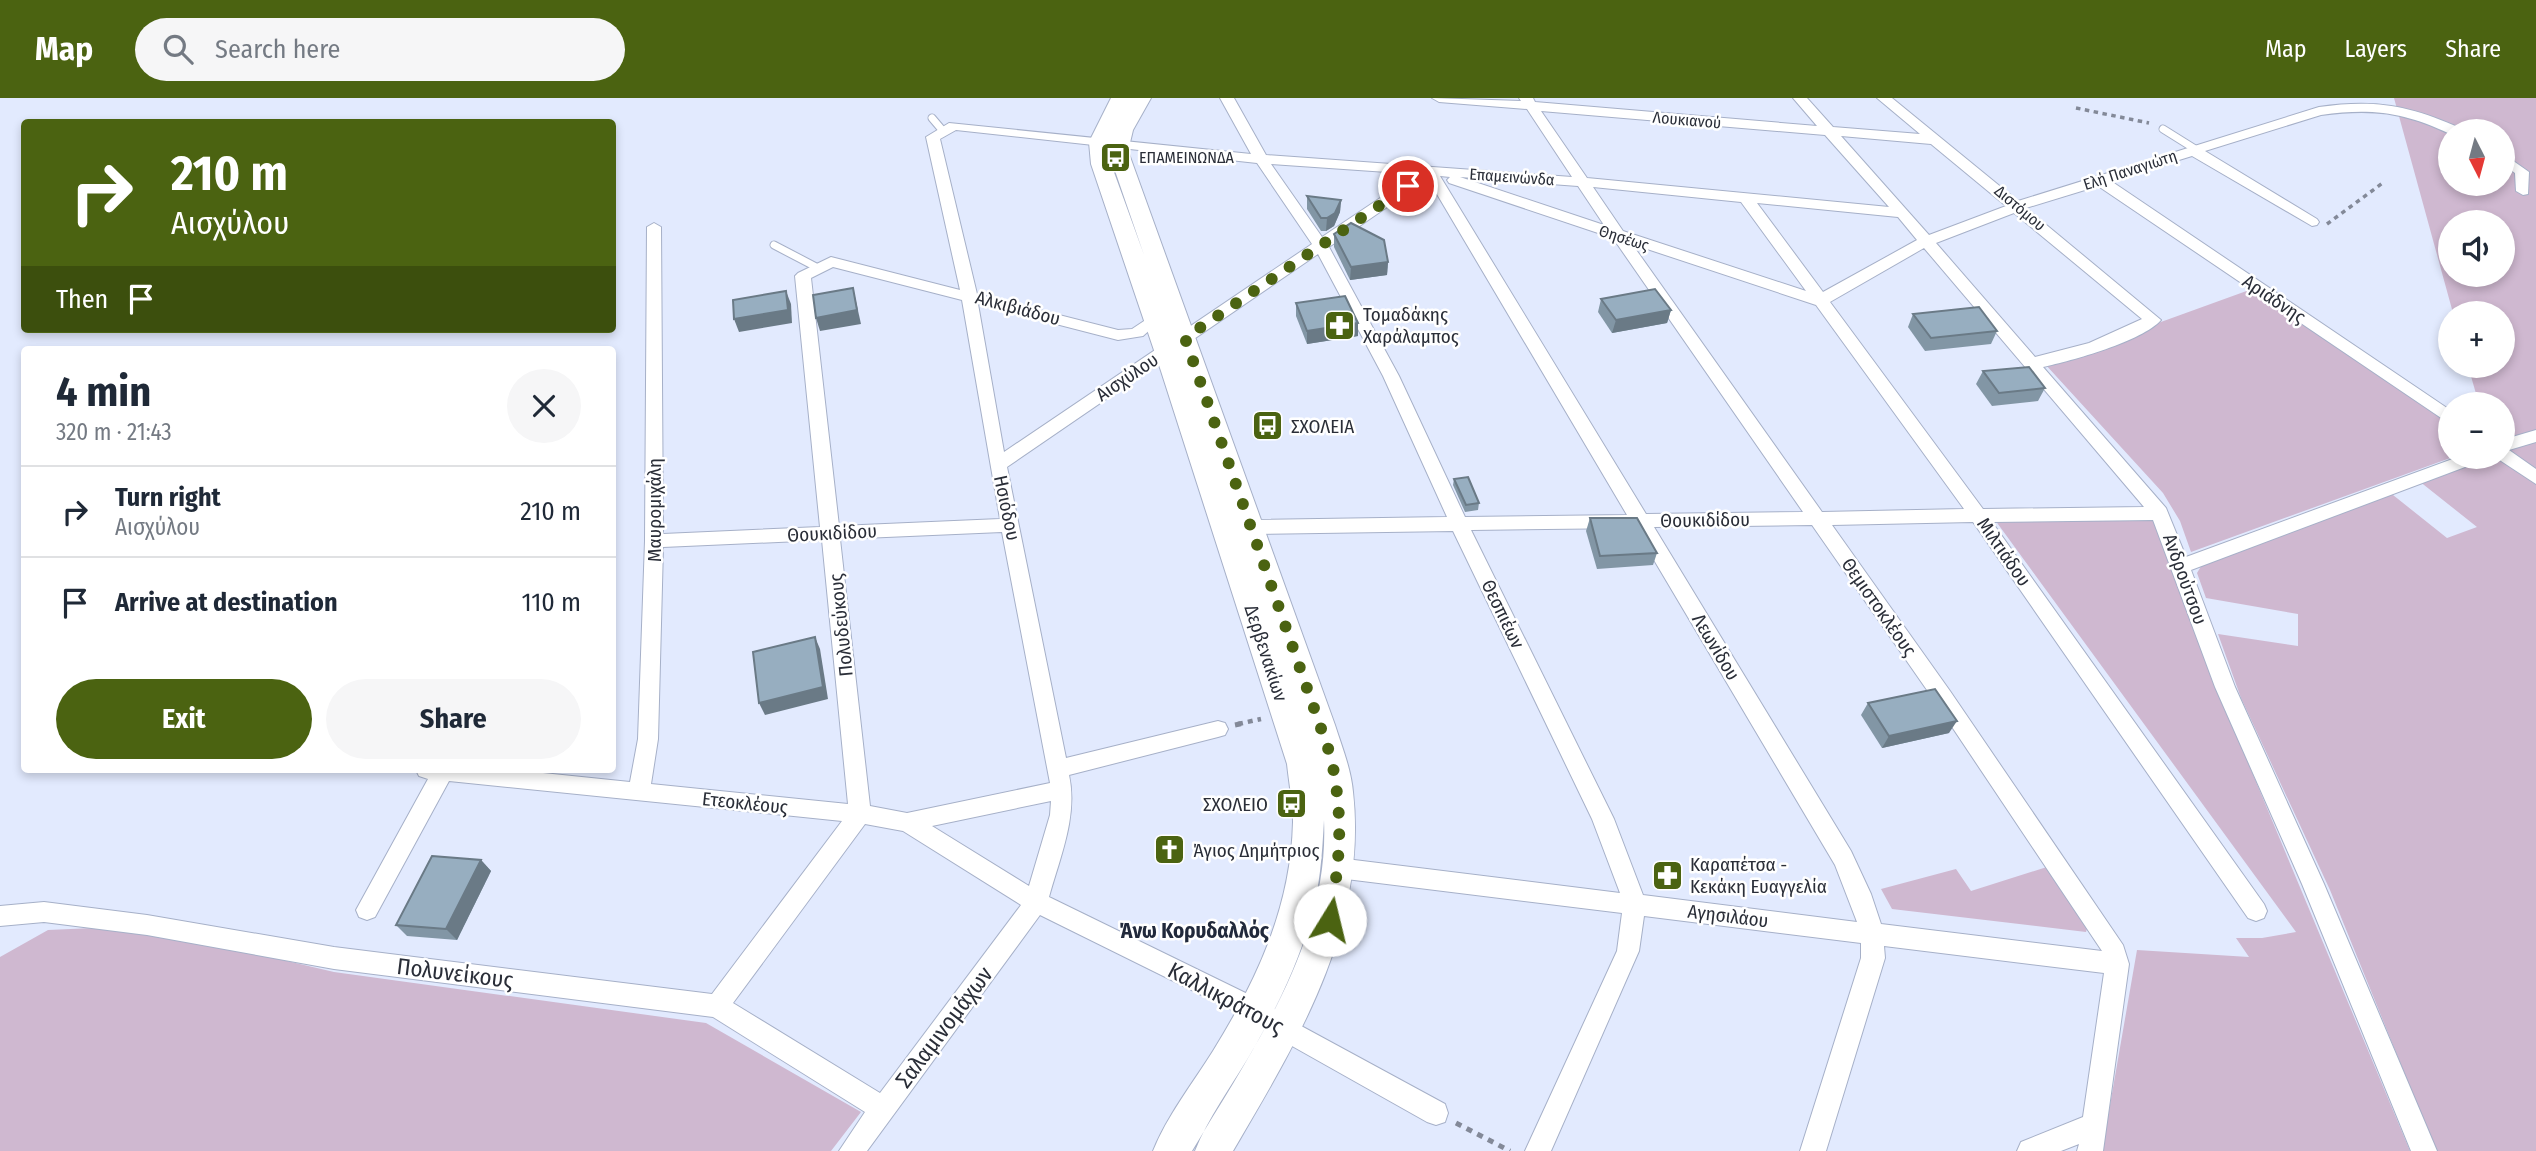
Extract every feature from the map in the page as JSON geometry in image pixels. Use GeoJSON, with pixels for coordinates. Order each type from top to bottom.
{"type":"FeatureCollection","features":[{"type":"Feature","properties":{"kind":"street"},"geometry":{"type":"LineString","coordinates":[[1109,143],[1121,98]]}},
{"type":"Feature","properties":{"kind":"street"},"geometry":{"type":"LineString","coordinates":[[1109,143],[1141,98]]}},
{"type":"Feature","properties":{"kind":"street","name":"Θεσπιέων"},"geometry":{"type":"LineString","coordinates":[[1227,98],[1261,159],[1321,246],[1391,376],[1459,524],[1603,819],[1621,862],[1634,904],[1628,951],[1538,1151]]}},
{"type":"Feature","properties":{"kind":"street","name":"Λουκιανού"},"geometry":{"type":"LineString","coordinates":[[1439,98],[1529,102],[1936,140]]}},
{"type":"Feature","properties":{"kind":"street","name":"Ανδρούτσου"},"geometry":{"type":"LineString","coordinates":[[1800,98],[2033,363],[2160,513],[2225,687],[2318,896],[2424,1151]]}},
{"type":"Feature","properties":{"kind":"street","name":"Διστόμου"},"geometry":{"type":"LineString","coordinates":[[1884,98],[2153,320],[2101,347],[2072,357],[2033,363]]}},
{"type":"Feature","properties":{"kind":"street","name":"Θεμιστοκλέους"},"geometry":{"type":"LineString","coordinates":[[1529,102],[1619,236],[2097,922],[2112,945],[2117,964]]}},
{"type":"Feature","properties":{"kind":"street","name":"Ελή Παναγιώτη"},"geometry":{"type":"LineString","coordinates":[[1819,301],[1926,241],[2018,206],[2319,111],[2386,102],[2438,123]]}},
{"type":"Feature","properties":{"kind":"street","name":"Επαμεινώνδα"},"geometry":{"type":"LineString","coordinates":[[943,125],[1261,159],[1584,182],[1902,213]]}},
{"type":"Feature","properties":{"kind":"street","name":"Ησιόδου"},"geometry":{"type":"LineString","coordinates":[[943,125],[933,137],[970,295],[998,465],[1060,780],[1061,815],[1036,902]]}},
{"type":"Feature","properties":{"kind":"street","name":"Δερβενακίων"},"geometry":{"type":"LineString","coordinates":[[1109,143],[1101,164],[1153,320],[1175,345],[1250,527],[1331,757],[1338,791],[1341,827],[1330,920],[1317,959],[1171,1151]]}},
{"type":"Feature","properties":{"kind":"street","name":"Δερβενακίων"},"geometry":{"type":"LineString","coordinates":[[1109,143],[1121,161],[1302,764],[1308,796],[1308,851],[1298,914],[1283,958],[1270,1020],[1213,1151]]}},
{"type":"Feature","properties":{"kind":"street"},"geometry":{"type":"LineString","coordinates":[[2194,150],[2312,222]]}},
{"type":"Feature","properties":{"kind":"street"},"geometry":{"type":"LineString","coordinates":[[2515,167],[2522,172],[2523,191]]}},
{"type":"Feature","properties":{"kind":"street","name":"Αισχύλου"},"geometry":{"type":"LineString","coordinates":[[998,465],[1430,171]]}},
{"type":"Feature","properties":{"kind":"street","name":"Θησέως"},"geometry":{"type":"LineString","coordinates":[[1430,171],[1819,301]]}},
{"type":"Feature","properties":{"kind":"street","name":"Λεωνίδου"},"geometry":{"type":"LineString","coordinates":[[1430,171],[1843,858],[1862,896],[1873,933],[1873,958],[1813,1151]]}},
{"type":"Feature","properties":{"kind":"street","name":"Αριάδνης"},"geometry":{"type":"LineString","coordinates":[[2099,180],[2438,410]]}},
{"type":"Feature","properties":{"kind":"street","name":"Μιλτιάδου"},"geometry":{"type":"LineString","coordinates":[[1746,198],[1978,516],[2256,911]]}},
{"type":"Feature","properties":{"kind":"street","name":"Μαυρομιχάλη"},"geometry":{"type":"LineString","coordinates":[[639,792],[648,739],[654,541],[654,227]]}},
{"type":"Feature","properties":{"kind":"street","name":"Αλκιβιάδου"},"geometry":{"type":"LineString","coordinates":[[818,268],[831,262],[878,272],[1118,335],[1134,335],[1145,330],[1153,320]]}},
{"type":"Feature","properties":{"kind":"street","name":"Πολυδεύκους"},"geometry":{"type":"LineString","coordinates":[[818,268],[803,276],[860,814]]}},
{"type":"Feature","properties":{"kind":"street"},"geometry":{"type":"LineString","coordinates":[[2515,442],[2536,436]]}},
{"type":"Feature","properties":{"kind":"street"},"geometry":{"type":"LineString","coordinates":[[2515,463],[2536,478]]}},
{"type":"Feature","properties":{"kind":"street"},"geometry":{"type":"LineString","coordinates":[[2181,566],[2443,469]]}},
{"type":"Feature","properties":{"kind":"street","name":"Θουκιδίδου"},"geometry":{"type":"LineString","coordinates":[[1250,527],[2160,513]]}},
{"type":"Feature","properties":{"kind":"street","name":"Θουκιδίδου"},"geometry":{"type":"LineString","coordinates":[[654,541],[1010,525]]}},
{"type":"Feature","properties":{"kind":"street","name":"Ετεοκλέους"},"geometry":{"type":"LineString","coordinates":[[454,773],[860,814],[906,822],[1060,780],[1218,730]]}},
{"type":"Feature","properties":{"kind":"street"},"geometry":{"type":"LineString","coordinates":[[367,910],[434,773]]}},
{"type":"Feature","properties":{"kind":"street"},"geometry":{"type":"LineString","coordinates":[[717,1006],[860,814]]}},
{"type":"Feature","properties":{"kind":"street","name":"Καλλικράτους"},"geometry":{"type":"LineString","coordinates":[[906,822],[1036,902],[1270,1020],[1436,1113]]}},
{"type":"Feature","properties":{"kind":"street","name":"Αγησιλάου"},"geometry":{"type":"LineString","coordinates":[[1338,868],[2117,964]]}},
{"type":"Feature","properties":{"kind":"street","name":"Σαλαμινομάχων"},"geometry":{"type":"LineString","coordinates":[[852,1151],[1036,902]]}},
{"type":"Feature","properties":{"kind":"street","name":"Πολυνείκους"},"geometry":{"type":"LineString","coordinates":[[0,916],[44,912],[148,925],[334,958],[717,1006],[883,1109]]}},
{"type":"Feature","properties":{"kind":"street"},"geometry":{"type":"LineString","coordinates":[[2091,1151],[2117,964]]}},
{"type":"Feature","properties":{"kind":"street"},"geometry":{"type":"LineString","coordinates":[[2030,1151],[2096,1124]]}},
{"type":"Feature","properties":{"kind":"lane"},"geometry":{"type":"LineString","coordinates":[[2163,129],[2194,150]]}},
{"type":"Feature","properties":{"kind":"lane"},"geometry":{"type":"LineString","coordinates":[[774,245],[818,268]]}},
{"type":"Feature","properties":{"kind":"path"},"geometry":{"type":"LineString","coordinates":[[2076,108],[2128,117],[2163,129]]}},
{"type":"Feature","properties":{"kind":"path"},"geometry":{"type":"LineString","coordinates":[[2312,222],[2331,223],[2384,181]]}},
{"type":"Feature","properties":{"kind":"path"},"geometry":{"type":"LineString","coordinates":[[1218,730],[1266,718]]}},
{"type":"Feature","properties":{"kind":"path"},"geometry":{"type":"LineString","coordinates":[[1436,1113],[1510,1151]]}},
{"type":"Feature","properties":{"kind":"shaded area"},"geometry":{"type":"Polygon","coordinates":[[[2394,98],[2536,98],[2536,1151],[2436,1151],[2330,890],[2241,698],[2218,634],[2298,646],[2298,614],[2206,598],[2197,573],[2203,563],[2388,491],[2447,538],[2477,527],[2419,481],[2450,469],[2515,469],[2515,392],[2476,392],[2471,378],[2515,378],[2515,301],[2450,301],[2446,287],[2515,287],[2515,210],[2438,210],[2438,258],[2394,98]]]}},
{"type":"Feature","properties":{"kind":"shaded area"},"geometry":{"type":"Polygon","coordinates":[[[2252,289],[2438,415],[2438,462],[2191,552],[2180,521],[2163,493],[2045,364],[2252,289]]]}},
{"type":"Feature","properties":{"kind":"shaded area"},"geometry":{"type":"Polygon","coordinates":[[[1995,520],[2155,521],[2219,693],[2410,1151],[2102,1151],[2137,950],[2249,957],[2236,938],[2262,938],[2296,932],[1995,520]]]}},
{"type":"Feature","properties":{"kind":"shaded area"},"geometry":{"type":"Polygon","coordinates":[[[2050,866],[2089,922],[2086,932],[1892,909],[1881,889],[1956,869],[1971,891],[2050,866]]]}},
{"type":"Feature","properties":{"kind":"shaded area"},"geometry":{"type":"Polygon","coordinates":[[[138,926],[334,972],[706,1023],[861,1112],[831,1151],[0,1151],[0,957],[48,930],[138,926]]]}},
{"type":"Feature","properties":{"kind":"building"},"geometry":{"type":"Polygon","coordinates":[[[1307,196],[1341,200],[1335,213],[1321,218],[1307,196]]]}},
{"type":"Feature","properties":{"kind":"building"},"geometry":{"type":"Polygon","coordinates":[[[1351,223],[1384,240],[1388,262],[1351,267],[1334,234],[1351,223]]]}},
{"type":"Feature","properties":{"kind":"building"},"geometry":{"type":"Polygon","coordinates":[[[853,288],[857,310],[816,318],[813,295],[853,288]]]}},
{"type":"Feature","properties":{"kind":"building"},"geometry":{"type":"Polygon","coordinates":[[[1655,289],[1671,310],[1616,320],[1601,299],[1655,289]]]}},
{"type":"Feature","properties":{"kind":"building"},"geometry":{"type":"Polygon","coordinates":[[[786,291],[788,310],[734,319],[733,300],[786,291]]]}},
{"type":"Feature","properties":{"kind":"building"},"geometry":{"type":"Polygon","coordinates":[[[1345,296],[1358,323],[1307,331],[1296,303],[1345,296]]]}},
{"type":"Feature","properties":{"kind":"building"},"geometry":{"type":"Polygon","coordinates":[[[1979,307],[1997,331],[1931,338],[1913,314],[1979,307]]]}},
{"type":"Feature","properties":{"kind":"building"},"geometry":{"type":"Polygon","coordinates":[[[2029,367],[2045,388],[1999,393],[1983,371],[2029,367]]]}},
{"type":"Feature","properties":{"kind":"building"},"geometry":{"type":"Polygon","coordinates":[[[1468,477],[1479,503],[1466,505],[1454,479],[1468,477]]]}},
{"type":"Feature","properties":{"kind":"building"},"geometry":{"type":"Polygon","coordinates":[[[1590,518],[1637,518],[1657,553],[1600,556],[1590,518]]]}},
{"type":"Feature","properties":{"kind":"building"},"geometry":{"type":"Polygon","coordinates":[[[815,637],[823,687],[759,703],[753,652],[815,637]]]}},
{"type":"Feature","properties":{"kind":"building"},"geometry":{"type":"Polygon","coordinates":[[[1935,689],[1957,721],[1889,736],[1868,703],[1935,689]]]}},
{"type":"Feature","properties":{"kind":"building"},"geometry":{"type":"Polygon","coordinates":[[[432,856],[481,860],[446,929],[396,925],[432,856]]]}},
{"type":"Feature","properties":{"kind":"place","name":"ΕΠΑΜΕΙΝΩΝΔΑ"},"geometry":{"type":"Point","coordinates":[1116,157]}},
{"type":"Feature","properties":{"kind":"place","name":"Τομαδάκης Χαράλαμπος"},"geometry":{"type":"Point","coordinates":[1340,325]}},
{"type":"Feature","properties":{"kind":"place","name":"ΣΧΟΛΕΙΑ"},"geometry":{"type":"Point","coordinates":[1268,426]}},
{"type":"Feature","properties":{"kind":"place","name":"ΣΧΟΛΕΙΟ"},"geometry":{"type":"Point","coordinates":[1291,804]}},
{"type":"Feature","properties":{"kind":"place","name":"Άγιος Δημήτριος"},"geometry":{"type":"Point","coordinates":[1170,850]}},
{"type":"Feature","properties":{"kind":"place","name":"Καραπέτσα - Κεκάκη Ευαγγελία"},"geometry":{"type":"Point","coordinates":[1667,875]}},
{"type":"Feature","properties":{"kind":"district","name":"Άνω Κορυδαλλός"},"geometry":{"type":"Point","coordinates":[1194,931]}},
{"type":"Feature","properties":{"kind":"route"},"geometry":{"type":"LineString","coordinates":[[1330,920],[1341,827],[1338,791],[1331,757],[1185,338],[1408,186]]}}]}
